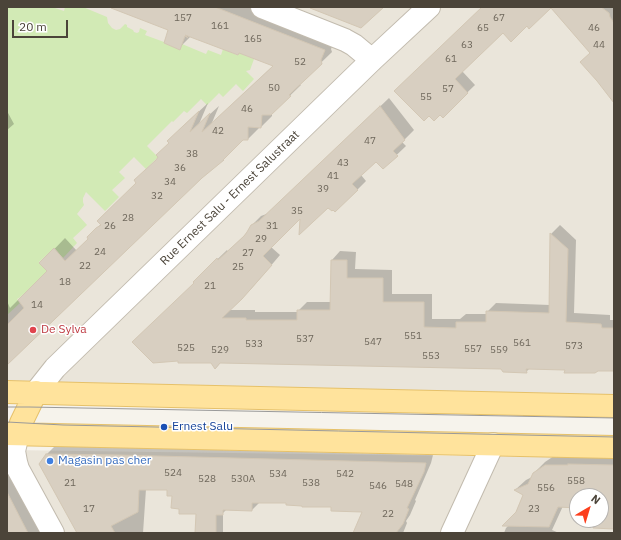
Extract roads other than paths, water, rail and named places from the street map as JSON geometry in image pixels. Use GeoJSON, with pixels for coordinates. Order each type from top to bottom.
{"type":"FeatureCollection","features":[{"type":"Feature","properties":{"kind":"main road"},"geometry":{"type":"LineString","coordinates":[[7,392],[614,406]]}},
{"type":"Feature","properties":{"kind":"main road"},"geometry":{"type":"LineString","coordinates":[[13,434],[21,423],[36,392]]}},
{"type":"Feature","properties":{"kind":"main road"},"geometry":{"type":"LineString","coordinates":[[13,434],[614,447]]}},
{"type":"Feature","properties":{"kind":"street"},"geometry":{"type":"LineString","coordinates":[[262,7],[345,40],[354,45],[372,60]]}},
{"type":"Feature","properties":{"kind":"street","name":"Rue Ernest Salu - Ernest Salustraat"},"geometry":{"type":"LineString","coordinates":[[36,392],[55,368],[372,60],[429,7]]}},
{"type":"Feature","properties":{"kind":"street"},"geometry":{"type":"LineString","coordinates":[[13,434],[14,451],[18,469],[53,533]]}},
{"type":"Feature","properties":{"kind":"street"},"geometry":{"type":"LineString","coordinates":[[452,533],[493,444]]}},
{"type":"Feature","properties":{"kind":"tram line"},"geometry":{"type":"LineString","coordinates":[[7,407],[614,418]]}},
{"type":"Feature","properties":{"kind":"tram line"},"geometry":{"type":"LineString","coordinates":[[7,422],[63,425],[614,437]]}},
{"type":"Feature","properties":{"kind":"place","name":"De Sylva"},"geometry":{"type":"Point","coordinates":[33,330]}},
{"type":"Feature","properties":{"kind":"place","name":"Ernest Salu"},"geometry":{"type":"Point","coordinates":[164,427]}},
{"type":"Feature","properties":{"kind":"place","name":"Magasin pas cher"},"geometry":{"type":"Point","coordinates":[50,461]}}]}
